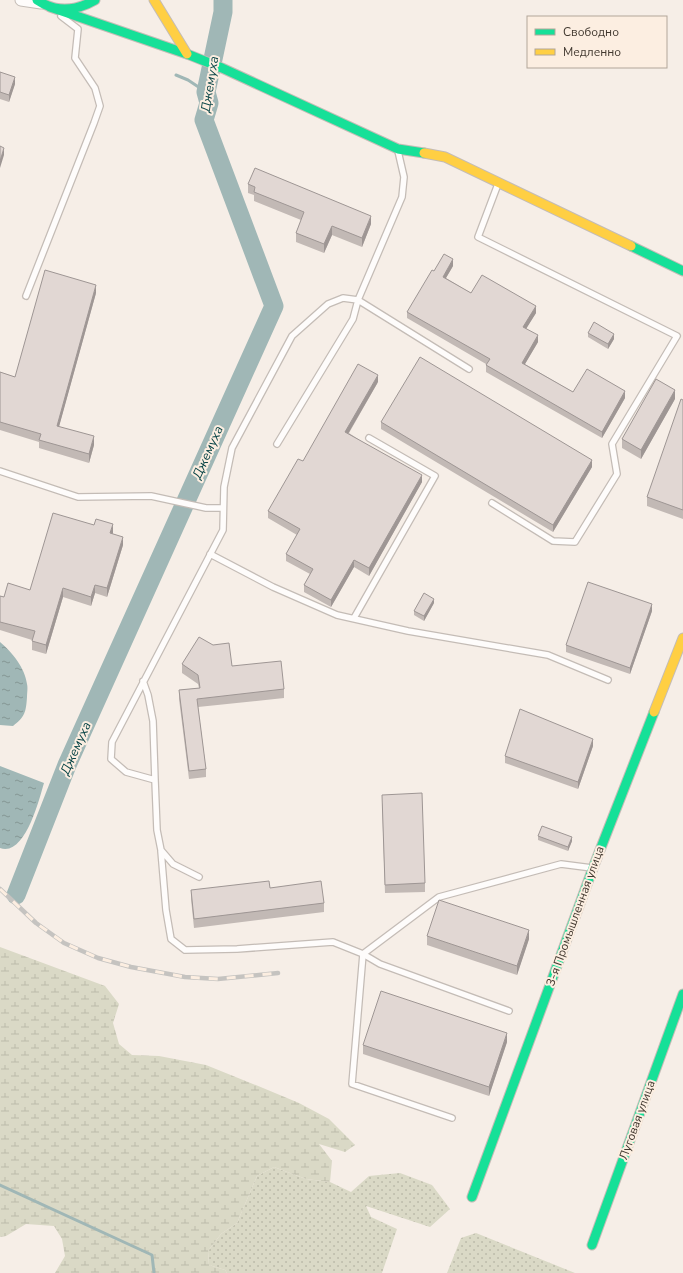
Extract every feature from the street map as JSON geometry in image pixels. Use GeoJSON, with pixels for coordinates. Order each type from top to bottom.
{"type":"FeatureCollection","features":[{"type":"Feature","properties":{"kind":"street"},"geometry":{"type":"LineString","coordinates":[[22,0],[59,9],[80,7],[95,0]]}},
{"type":"Feature","properties":{"kind":"street"},"geometry":{"type":"LineString","coordinates":[[154,0],[190,55]]}},
{"type":"Feature","properties":{"kind":"street"},"geometry":{"type":"LineString","coordinates":[[39,3],[190,55],[222,68],[398,149],[445,157],[683,271]]}},
{"type":"Feature","properties":{"kind":"street","name":"3-я Промышленная улица"},"geometry":{"type":"LineString","coordinates":[[472,1197],[593,868],[682,643]]}},
{"type":"Feature","properties":{"kind":"street","name":"Луговая улица"},"geometry":{"type":"LineString","coordinates":[[592,1245],[683,994]]}},
{"type":"Feature","properties":{"kind":"lane"},"geometry":{"type":"LineString","coordinates":[[26,296],[100,106],[94,88],[75,58],[78,29],[39,3]]}},
{"type":"Feature","properties":{"kind":"lane"},"geometry":{"type":"LineString","coordinates":[[276,444],[353,319],[358,300],[402,197],[404,177],[398,149]]}},
{"type":"Feature","properties":{"kind":"lane"},"geometry":{"type":"LineString","coordinates":[[492,503],[553,541],[575,542],[617,474],[612,444],[677,336],[478,237],[498,183]]}},
{"type":"Feature","properties":{"kind":"lane"},"geometry":{"type":"LineString","coordinates":[[155,780],[126,772],[111,759],[112,742],[223,530],[224,487],[232,448],[292,336],[328,304],[343,298],[358,300],[469,369]]}},
{"type":"Feature","properties":{"kind":"lane"},"geometry":{"type":"LineString","coordinates":[[354,618],[435,476],[369,438]]}},
{"type":"Feature","properties":{"kind":"lane"},"geometry":{"type":"LineString","coordinates":[[0,471],[78,498],[151,496],[206,508],[223,508]]}},
{"type":"Feature","properties":{"kind":"lane"},"geometry":{"type":"LineString","coordinates":[[210,554],[273,587],[337,615],[408,630],[548,655],[608,680]]}},
{"type":"Feature","properties":{"kind":"lane"},"geometry":{"type":"LineString","coordinates":[[143,681],[148,695],[153,721],[157,830],[161,850],[166,910],[171,939],[185,950],[237,949],[333,942],[363,954],[380,964],[509,1011]]}},
{"type":"Feature","properties":{"kind":"lane"},"geometry":{"type":"LineString","coordinates":[[161,850],[174,864],[199,877]]}},
{"type":"Feature","properties":{"kind":"lane"},"geometry":{"type":"LineString","coordinates":[[452,1118],[352,1084],[363,954],[439,897],[560,864],[593,868]]}},
{"type":"Feature","properties":{"kind":"green space"},"geometry":{"type":"Polygon","coordinates":[[[0,947],[105,986],[119,1004],[113,1023],[119,1044],[132,1055],[159,1056],[206,1065],[263,1088],[299,1103],[329,1119],[355,1145],[345,1152],[319,1144],[332,1161],[330,1182],[306,1179],[274,1167],[257,1176],[237,1223],[221,1234],[208,1251],[209,1265],[225,1270],[227,1273],[55,1273],[65,1256],[62,1239],[54,1226],[26,1224],[6,1236],[0,1237],[0,947]]]}},
{"type":"Feature","properties":{"kind":"green space"},"geometry":{"type":"Polygon","coordinates":[[[274,1167],[306,1179],[330,1182],[351,1192],[369,1176],[400,1173],[432,1185],[450,1209],[430,1227],[366,1206],[371,1217],[397,1229],[382,1273],[227,1273],[225,1270],[209,1265],[208,1251],[221,1234],[237,1223],[257,1176],[274,1167]]]}},
{"type":"Feature","properties":{"kind":"green space"},"geometry":{"type":"Polygon","coordinates":[[[476,1233],[575,1273],[447,1273],[461,1238],[476,1233]]]}},
{"type":"Feature","properties":{"kind":"water"},"geometry":{"type":"Polygon","coordinates":[[[0,642],[13,655],[21,666],[26,678],[27,702],[24,714],[13,726],[0,725],[0,642]]]}},
{"type":"Feature","properties":{"kind":"water"},"geometry":{"type":"Polygon","coordinates":[[[0,766],[44,783],[39,802],[30,825],[24,836],[17,844],[9,848],[0,848],[0,766]]]}},
{"type":"Feature","properties":{"kind":"building"},"geometry":{"type":"Polygon","coordinates":[[[0,72],[15,77],[9,95],[0,92],[0,72]]]}},
{"type":"Feature","properties":{"kind":"building"},"geometry":{"type":"Polygon","coordinates":[[[0,146],[4,148],[0,161],[0,146]]]}},
{"type":"Feature","properties":{"kind":"building"},"geometry":{"type":"Polygon","coordinates":[[[255,168],[371,216],[362,238],[332,226],[324,244],[296,233],[304,212],[254,192],[255,187],[248,184],[255,168]]]}},
{"type":"Feature","properties":{"kind":"building"},"geometry":{"type":"Polygon","coordinates":[[[444,254],[453,259],[443,277],[471,293],[482,275],[536,306],[523,327],[538,335],[522,363],[573,392],[587,369],[625,391],[602,432],[486,365],[490,359],[407,312],[432,270],[434,271],[444,254]]]}},
{"type":"Feature","properties":{"kind":"building"},"geometry":{"type":"Polygon","coordinates":[[[45,270],[96,285],[57,426],[94,436],[89,454],[39,440],[41,434],[0,422],[0,372],[15,377],[45,270]]]}},
{"type":"Feature","properties":{"kind":"building"},"geometry":{"type":"Polygon","coordinates":[[[594,322],[614,334],[608,344],[588,333],[594,322]]]}},
{"type":"Feature","properties":{"kind":"building"},"geometry":{"type":"Polygon","coordinates":[[[420,357],[592,460],[553,525],[381,422],[420,357]]]}},
{"type":"Feature","properties":{"kind":"building"},"geometry":{"type":"Polygon","coordinates":[[[358,364],[378,375],[345,432],[422,475],[369,568],[354,560],[331,600],[304,585],[313,569],[286,554],[300,529],[268,511],[298,459],[303,461],[358,364]]]}},
{"type":"Feature","properties":{"kind":"building"},"geometry":{"type":"Polygon","coordinates":[[[656,379],[675,390],[641,450],[622,439],[656,379]]]}},
{"type":"Feature","properties":{"kind":"building"},"geometry":{"type":"Polygon","coordinates":[[[681,399],[683,400],[683,510],[647,497],[681,399]]]}},
{"type":"Feature","properties":{"kind":"building"},"geometry":{"type":"Polygon","coordinates":[[[53,513],[94,525],[96,519],[113,524],[110,533],[123,537],[107,588],[95,585],[91,597],[63,588],[46,645],[32,641],[35,631],[0,622],[0,596],[4,597],[8,583],[30,590],[53,513]]]}},
{"type":"Feature","properties":{"kind":"building"},"geometry":{"type":"Polygon","coordinates":[[[588,582],[652,604],[630,668],[566,645],[588,582]]]}},
{"type":"Feature","properties":{"kind":"building"},"geometry":{"type":"Polygon","coordinates":[[[424,593],[434,599],[424,616],[414,611],[424,593]]]}},
{"type":"Feature","properties":{"kind":"building"},"geometry":{"type":"Polygon","coordinates":[[[199,637],[213,645],[229,643],[232,666],[281,661],[284,689],[197,699],[206,769],[189,771],[179,690],[200,688],[198,675],[182,664],[199,637]]]}},
{"type":"Feature","properties":{"kind":"building"},"geometry":{"type":"Polygon","coordinates":[[[520,709],[593,739],[578,782],[505,756],[520,709]]]}},
{"type":"Feature","properties":{"kind":"building"},"geometry":{"type":"Polygon","coordinates":[[[422,793],[425,883],[385,885],[382,795],[422,793]]]}},
{"type":"Feature","properties":{"kind":"building"},"geometry":{"type":"Polygon","coordinates":[[[542,826],[572,837],[568,847],[538,836],[542,826]]]}},
{"type":"Feature","properties":{"kind":"building"},"geometry":{"type":"Polygon","coordinates":[[[269,881],[270,888],[321,881],[324,903],[194,919],[191,890],[269,881]]]}},
{"type":"Feature","properties":{"kind":"building"},"geometry":{"type":"Polygon","coordinates":[[[439,900],[529,930],[517,966],[427,936],[439,900]]]}},
{"type":"Feature","properties":{"kind":"building"},"geometry":{"type":"Polygon","coordinates":[[[381,991],[507,1033],[489,1087],[363,1045],[381,991]]]}},
{"type":"Feature","properties":{"kind":"waterway","name":"Джемуха"},"geometry":{"type":"LineString","coordinates":[[16,895],[67,765],[274,306],[204,120],[209,103],[206,92],[223,12],[223,0]]}},
{"type":"Feature","properties":{"kind":"waterway"},"geometry":{"type":"LineString","coordinates":[[176,75],[188,80],[206,92]]}},
{"type":"Feature","properties":{"kind":"waterway"},"geometry":{"type":"LineString","coordinates":[[0,1185],[152,1255],[154,1273]]}},
{"type":"Feature","properties":{"kind":"railway"},"geometry":{"type":"LineString","coordinates":[[0,889],[36,923],[64,943],[98,958],[131,967],[185,977],[218,979],[278,973]]}},
{"type":"Feature","properties":{"kind":"traffic: fast"},"geometry":{"type":"LineString","coordinates":[[37,0],[59,9],[73,8],[88,4],[95,0]]}},
{"type":"Feature","properties":{"kind":"traffic: fast"},"geometry":{"type":"LineString","coordinates":[[50,7],[187,54],[222,68],[398,149],[424,153]]}},
{"type":"Feature","properties":{"kind":"traffic: fast"},"geometry":{"type":"LineString","coordinates":[[631,246],[683,271]]}},
{"type":"Feature","properties":{"kind":"traffic: fast"},"geometry":{"type":"LineString","coordinates":[[472,1197],[593,868],[654,712]]}},
{"type":"Feature","properties":{"kind":"traffic: fast"},"geometry":{"type":"LineString","coordinates":[[592,1245],[683,994]]}},
{"type":"Feature","properties":{"kind":"traffic: slow"},"geometry":{"type":"LineString","coordinates":[[154,0],[187,54]]}},
{"type":"Feature","properties":{"kind":"traffic: slow"},"geometry":{"type":"LineString","coordinates":[[424,153],[445,157],[631,246]]}},
{"type":"Feature","properties":{"kind":"traffic: slow"},"geometry":{"type":"LineString","coordinates":[[654,712],[683,638]]}}]}
